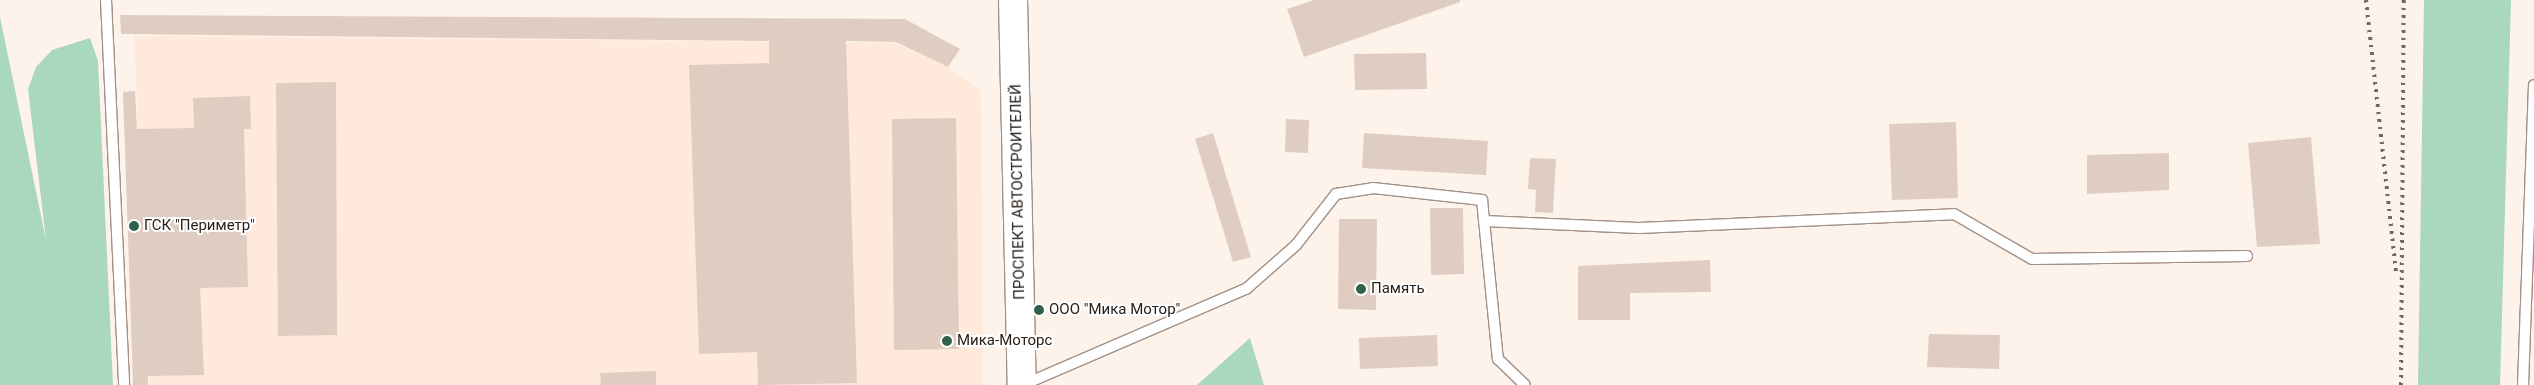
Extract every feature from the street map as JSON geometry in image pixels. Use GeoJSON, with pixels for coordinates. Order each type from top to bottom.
{"type":"FeatureCollection","features":[{"type":"Feature","properties":{"kind":"main road","name":"ПРОСПЕКТ АВТОСТРОИТЕЛЕЙ"},"geometry":{"type":"LineString","coordinates":[[1014,0],[1022,385]]}},
{"type":"Feature","properties":{"kind":"lane"},"geometry":{"type":"LineString","coordinates":[[106,0],[124,385]]}},
{"type":"Feature","properties":{"kind":"lane"},"geometry":{"type":"LineString","coordinates":[[2523,385],[2534,85]]}},
{"type":"Feature","properties":{"kind":"lane"},"geometry":{"type":"LineString","coordinates":[[1022,385],[1246,288],[1296,245],[1336,194],[1373,188],[1482,200],[1498,359],[1525,385]]}},
{"type":"Feature","properties":{"kind":"lane"},"geometry":{"type":"LineString","coordinates":[[1484,221],[1639,228],[1954,214],[2032,259],[2247,256]]}},
{"type":"Feature","properties":{"kind":"shaded area"},"geometry":{"type":"Polygon","coordinates":[[[134,36],[895,43],[948,67],[981,91],[983,385],[149,385],[134,36]]]}},
{"type":"Feature","properties":{"kind":"green space"},"geometry":{"type":"Polygon","coordinates":[[[2424,0],[2511,0],[2500,385],[2418,385],[2424,0]]]}},
{"type":"Feature","properties":{"kind":"green space"},"geometry":{"type":"Polygon","coordinates":[[[0,17],[46,240],[28,89],[36,67],[52,50],[90,38],[98,61],[113,385],[0,385],[0,17]]]}},
{"type":"Feature","properties":{"kind":"green space"},"geometry":{"type":"Polygon","coordinates":[[[1250,338],[1264,385],[1197,385],[1250,338]]]}},
{"type":"Feature","properties":{"kind":"building"},"geometry":{"type":"Polygon","coordinates":[[[1314,0],[1460,0],[1460,2],[1304,57],[1287,9],[1314,0]]]}},
{"type":"Feature","properties":{"kind":"building"},"geometry":{"type":"Polygon","coordinates":[[[120,15],[905,19],[960,49],[948,67],[896,42],[846,41],[857,383],[758,385],[757,352],[699,354],[689,65],[769,63],[769,41],[121,34],[120,15]]]}},
{"type":"Feature","properties":{"kind":"building"},"geometry":{"type":"Polygon","coordinates":[[[1426,53],[1427,89],[1355,90],[1354,54],[1426,53]]]}},
{"type":"Feature","properties":{"kind":"building"},"geometry":{"type":"Polygon","coordinates":[[[336,82],[337,335],[278,336],[276,83],[336,82]]]}},
{"type":"Feature","properties":{"kind":"building"},"geometry":{"type":"Polygon","coordinates":[[[135,91],[137,129],[194,128],[193,98],[250,96],[251,129],[244,129],[248,287],[200,288],[204,375],[148,376],[148,385],[133,385],[123,92],[135,91]]]}},
{"type":"Feature","properties":{"kind":"building"},"geometry":{"type":"Polygon","coordinates":[[[956,118],[959,349],[894,350],[892,119],[956,118]]]}},
{"type":"Feature","properties":{"kind":"building"},"geometry":{"type":"Polygon","coordinates":[[[1286,119],[1309,120],[1308,153],[1285,152],[1286,119]]]}},
{"type":"Feature","properties":{"kind":"building"},"geometry":{"type":"Polygon","coordinates":[[[1956,122],[1958,198],[1892,200],[1889,124],[1956,122]]]}},
{"type":"Feature","properties":{"kind":"building"},"geometry":{"type":"Polygon","coordinates":[[[1213,133],[1251,257],[1233,262],[1195,139],[1213,133]]]}},
{"type":"Feature","properties":{"kind":"building"},"geometry":{"type":"Polygon","coordinates":[[[1364,133],[1488,141],[1486,175],[1362,168],[1364,133]]]}},
{"type":"Feature","properties":{"kind":"building"},"geometry":{"type":"Polygon","coordinates":[[[2311,137],[2320,244],[2257,247],[2248,143],[2311,137]]]}},
{"type":"Feature","properties":{"kind":"building"},"geometry":{"type":"Polygon","coordinates":[[[2169,153],[2169,190],[2087,194],[2087,155],[2169,153]]]}},
{"type":"Feature","properties":{"kind":"building"},"geometry":{"type":"Polygon","coordinates":[[[1530,158],[1556,159],[1553,213],[1535,212],[1536,190],[1528,189],[1530,158]]]}},
{"type":"Feature","properties":{"kind":"building"},"geometry":{"type":"Polygon","coordinates":[[[1430,208],[1463,208],[1464,274],[1431,275],[1430,208]]]}},
{"type":"Feature","properties":{"kind":"building"},"geometry":{"type":"Polygon","coordinates":[[[1339,219],[1377,219],[1376,310],[1338,309],[1339,219]]]}},
{"type":"Feature","properties":{"kind":"building"},"geometry":{"type":"Polygon","coordinates":[[[1710,260],[1711,292],[1630,293],[1630,320],[1578,320],[1578,266],[1710,260]]]}},
{"type":"Feature","properties":{"kind":"building"},"geometry":{"type":"Polygon","coordinates":[[[1929,334],[2000,335],[1999,369],[1927,367],[1929,334]]]}},
{"type":"Feature","properties":{"kind":"building"},"geometry":{"type":"Polygon","coordinates":[[[1437,335],[1438,366],[1360,369],[1359,338],[1437,335]]]}},
{"type":"Feature","properties":{"kind":"building"},"geometry":{"type":"Polygon","coordinates":[[[656,371],[656,385],[601,385],[600,373],[656,371]]]}},
{"type":"Feature","properties":{"kind":"railway"},"geometry":{"type":"LineString","coordinates":[[2366,0],[2396,271]]}},
{"type":"Feature","properties":{"kind":"railway"},"geometry":{"type":"LineString","coordinates":[[2401,385],[2404,0]]}},
{"type":"Feature","properties":{"kind":"place","name":"ГСК \"Периметр\""},"geometry":{"type":"Point","coordinates":[134,226]}},
{"type":"Feature","properties":{"kind":"place","name":"Память"},"geometry":{"type":"Point","coordinates":[1361,289]}},
{"type":"Feature","properties":{"kind":"place","name":"ООО \"Мика Мотор\""},"geometry":{"type":"Point","coordinates":[1039,310]}},
{"type":"Feature","properties":{"kind":"place","name":"Мика-Моторс"},"geometry":{"type":"Point","coordinates":[947,341]}}]}
